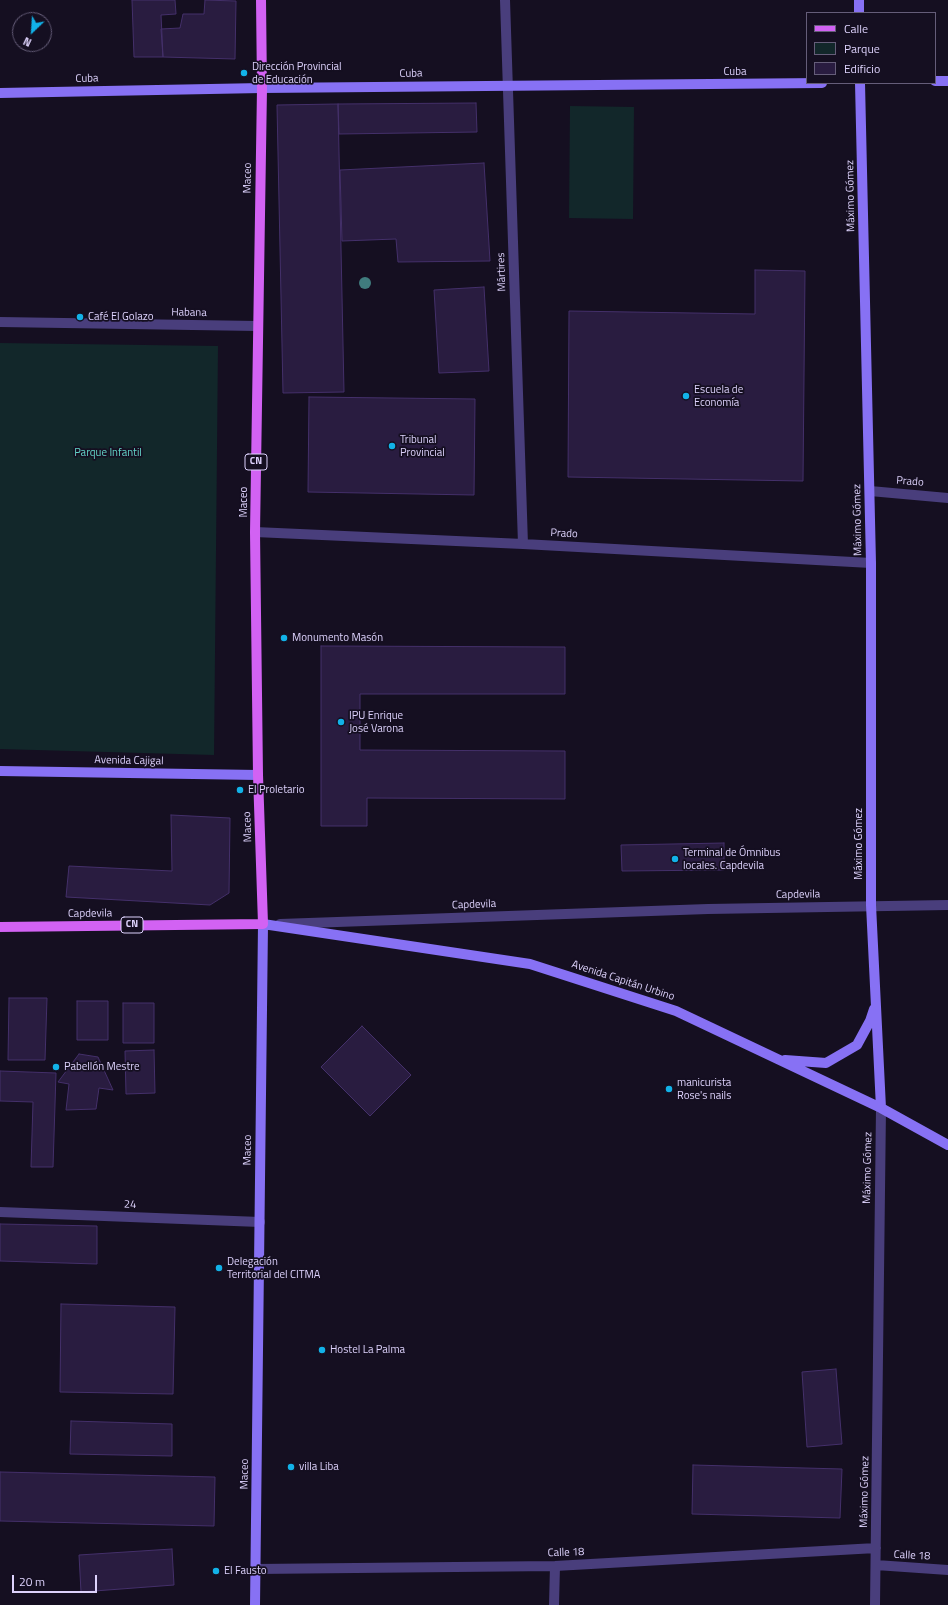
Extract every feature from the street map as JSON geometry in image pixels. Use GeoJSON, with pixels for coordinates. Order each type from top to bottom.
{"type":"FeatureCollection","features":[{"type":"Feature","properties":{"kind":"main road","name":"Maceo"},"geometry":{"type":"LineString","coordinates":[[261,0],[262,88],[257,326],[256,532],[258,774],[263,924]]}},
{"type":"Feature","properties":{"kind":"main road","name":"Capdevila"},"geometry":{"type":"LineString","coordinates":[[0,927],[263,924]]}},
{"type":"Feature","properties":{"kind":"street","name":"Mártires"},"geometry":{"type":"LineString","coordinates":[[505,0],[523,544]]}},
{"type":"Feature","properties":{"kind":"street"},"geometry":{"type":"LineString","coordinates":[[859,0],[859,12]]}},
{"type":"Feature","properties":{"kind":"street"},"geometry":{"type":"LineString","coordinates":[[936,81],[948,81]]}},
{"type":"Feature","properties":{"kind":"street","name":"Cuba"},"geometry":{"type":"LineString","coordinates":[[0,93],[262,88],[806,83]]}},
{"type":"Feature","properties":{"kind":"street","name":"Máximo Gómez"},"geometry":{"type":"LineString","coordinates":[[860,84],[871,563],[871,905],[881,1108],[875,1605]]}},
{"type":"Feature","properties":{"kind":"street","name":"Habana"},"geometry":{"type":"LineString","coordinates":[[0,322],[257,326]]}},
{"type":"Feature","properties":{"kind":"street","name":"Prado"},"geometry":{"type":"LineString","coordinates":[[870,491],[948,498]]}},
{"type":"Feature","properties":{"kind":"street","name":"Prado"},"geometry":{"type":"LineString","coordinates":[[256,532],[523,544],[871,563]]}},
{"type":"Feature","properties":{"kind":"street","name":"Avenida Cajigal"},"geometry":{"type":"LineString","coordinates":[[0,771],[258,774]]}},
{"type":"Feature","properties":{"kind":"street","name":"Capdevila"},"geometry":{"type":"LineString","coordinates":[[263,924],[871,905],[948,904]]}},
{"type":"Feature","properties":{"kind":"street","name":"Avenida Capitán Urbino"},"geometry":{"type":"LineString","coordinates":[[263,924],[530,964],[676,1010],[881,1108],[948,1145]]}},
{"type":"Feature","properties":{"kind":"street","name":"Maceo"},"geometry":{"type":"LineString","coordinates":[[255,1605],[263,924]]}},
{"type":"Feature","properties":{"kind":"street"},"geometry":{"type":"LineString","coordinates":[[779,1060],[826,1063],[857,1045],[870,1021],[876,1003]]}},
{"type":"Feature","properties":{"kind":"street","name":"24"},"geometry":{"type":"LineString","coordinates":[[0,1212],[260,1222]]}},
{"type":"Feature","properties":{"kind":"street","name":"Calle 18"},"geometry":{"type":"LineString","coordinates":[[256,1569],[556,1566],[876,1548]]}},
{"type":"Feature","properties":{"kind":"street","name":"Calle 18"},"geometry":{"type":"LineString","coordinates":[[876,1565],[948,1570]]}},
{"type":"Feature","properties":{"kind":"street"},"geometry":{"type":"LineString","coordinates":[[554,1605],[556,1566]]}},
{"type":"Feature","properties":{"kind":"green space"},"geometry":{"type":"Polygon","coordinates":[[[570,106],[634,107],[633,219],[569,218],[570,106]]]}},
{"type":"Feature","properties":{"kind":"green space","name":"Parque Infantil"},"geometry":{"type":"Polygon","coordinates":[[[0,343],[218,346],[214,755],[0,749],[0,343]]]}},
{"type":"Feature","properties":{"kind":"building"},"geometry":{"type":"Polygon","coordinates":[[[132,0],[175,0],[176,14],[161,15],[163,57],[134,57],[132,0]]]}},
{"type":"Feature","properties":{"kind":"building"},"geometry":{"type":"Polygon","coordinates":[[[205,0],[236,1],[235,59],[163,57],[161,29],[180,28],[183,14],[204,14],[205,0]]]}},
{"type":"Feature","properties":{"kind":"building"},"geometry":{"type":"Polygon","coordinates":[[[476,103],[477,132],[339,134],[338,104],[476,103]]]}},
{"type":"Feature","properties":{"kind":"building"},"geometry":{"type":"Polygon","coordinates":[[[338,104],[344,392],[283,393],[277,105],[338,104]]]}},
{"type":"Feature","properties":{"kind":"building"},"geometry":{"type":"Polygon","coordinates":[[[484,163],[490,261],[398,262],[396,239],[342,241],[340,170],[484,163]]]}},
{"type":"Feature","properties":{"kind":"building","name":"Escuela de Economía"},"geometry":{"type":"Polygon","coordinates":[[[755,270],[805,271],[803,481],[568,477],[569,311],[755,314],[755,270]]]}},
{"type":"Feature","properties":{"kind":"building"},"geometry":{"type":"Polygon","coordinates":[[[484,287],[489,371],[439,373],[434,290],[484,287]]]}},
{"type":"Feature","properties":{"kind":"building","name":"Tribunal Provincial"},"geometry":{"type":"Polygon","coordinates":[[[309,397],[475,399],[474,495],[308,492],[309,397]]]}},
{"type":"Feature","properties":{"kind":"building","name":"IPU Enrique José Varona"},"geometry":{"type":"Polygon","coordinates":[[[321,646],[565,647],[565,694],[360,694],[360,750],[565,751],[565,799],[367,798],[367,826],[321,826],[321,646]]]}},
{"type":"Feature","properties":{"kind":"building"},"geometry":{"type":"Polygon","coordinates":[[[171,815],[230,818],[229,893],[210,905],[66,897],[69,866],[172,871],[171,815]]]}},
{"type":"Feature","properties":{"kind":"building"},"geometry":{"type":"Polygon","coordinates":[[[724,843],[724,870],[622,871],[621,845],[724,843]]]}},
{"type":"Feature","properties":{"kind":"building"},"geometry":{"type":"Polygon","coordinates":[[[9,998],[47,998],[45,1060],[8,1060],[9,998]]]}},
{"type":"Feature","properties":{"kind":"building"},"geometry":{"type":"Polygon","coordinates":[[[77,1001],[108,1001],[108,1040],[77,1040],[77,1001]]]}},
{"type":"Feature","properties":{"kind":"building"},"geometry":{"type":"Polygon","coordinates":[[[123,1003],[154,1003],[154,1043],[123,1043],[123,1003]]]}},
{"type":"Feature","properties":{"kind":"building"},"geometry":{"type":"Polygon","coordinates":[[[362,1026],[411,1075],[370,1116],[321,1067],[362,1026]]]}},
{"type":"Feature","properties":{"kind":"building"},"geometry":{"type":"Polygon","coordinates":[[[154,1050],[155,1093],[126,1094],[125,1051],[154,1050]]]}},
{"type":"Feature","properties":{"kind":"building"},"geometry":{"type":"Polygon","coordinates":[[[79,1054],[98,1057],[113,1090],[99,1088],[96,1109],[66,1110],[69,1084],[58,1082],[79,1054]]]}},
{"type":"Feature","properties":{"kind":"building"},"geometry":{"type":"Polygon","coordinates":[[[0,1071],[56,1073],[53,1167],[31,1167],[33,1102],[0,1101],[0,1071]]]}},
{"type":"Feature","properties":{"kind":"building"},"geometry":{"type":"Polygon","coordinates":[[[0,1224],[97,1226],[97,1264],[0,1261],[0,1224]]]}},
{"type":"Feature","properties":{"kind":"building"},"geometry":{"type":"Polygon","coordinates":[[[61,1304],[175,1307],[173,1394],[60,1392],[61,1304]]]}},
{"type":"Feature","properties":{"kind":"building"},"geometry":{"type":"Polygon","coordinates":[[[836,1369],[842,1444],[807,1447],[802,1372],[836,1369]]]}},
{"type":"Feature","properties":{"kind":"building"},"geometry":{"type":"Polygon","coordinates":[[[71,1421],[172,1424],[172,1456],[70,1454],[71,1421]]]}},
{"type":"Feature","properties":{"kind":"building"},"geometry":{"type":"Polygon","coordinates":[[[693,1465],[842,1469],[840,1518],[692,1514],[693,1465]]]}},
{"type":"Feature","properties":{"kind":"building"},"geometry":{"type":"Polygon","coordinates":[[[0,1472],[215,1477],[214,1526],[0,1521],[0,1472]]]}},
{"type":"Feature","properties":{"kind":"building"},"geometry":{"type":"Polygon","coordinates":[[[172,1549],[174,1585],[81,1592],[79,1555],[172,1549]]]}},
{"type":"Feature","properties":{"kind":"place","name":"Dirección Provincial de Educación"},"geometry":{"type":"Point","coordinates":[244,73]}},
{"type":"Feature","properties":{"kind":"place","name":"Café El Golazo"},"geometry":{"type":"Point","coordinates":[80,317]}},
{"type":"Feature","properties":{"kind":"place","name":"Escuela de Economía"},"geometry":{"type":"Point","coordinates":[686,396]}},
{"type":"Feature","properties":{"kind":"place","name":"Tribunal Provincial"},"geometry":{"type":"Point","coordinates":[392,446]}},
{"type":"Feature","properties":{"kind":"place","name":"Monumento Masón"},"geometry":{"type":"Point","coordinates":[284,638]}},
{"type":"Feature","properties":{"kind":"place","name":"IPU Enrique José Varona"},"geometry":{"type":"Point","coordinates":[341,722]}},
{"type":"Feature","properties":{"kind":"place","name":"El Proletario"},"geometry":{"type":"Point","coordinates":[240,790]}},
{"type":"Feature","properties":{"kind":"place","name":"Terminal de Ómnibus locales. Capdevila"},"geometry":{"type":"Point","coordinates":[675,859]}},
{"type":"Feature","properties":{"kind":"place","name":"Pabellón Mestre"},"geometry":{"type":"Point","coordinates":[56,1067]}},
{"type":"Feature","properties":{"kind":"place","name":"manicurista Rose's nails"},"geometry":{"type":"Point","coordinates":[669,1089]}},
{"type":"Feature","properties":{"kind":"place","name":"Delegación Territorial del CITMA"},"geometry":{"type":"Point","coordinates":[219,1268]}},
{"type":"Feature","properties":{"kind":"place","name":"Hostel La Palma"},"geometry":{"type":"Point","coordinates":[322,1350]}},
{"type":"Feature","properties":{"kind":"place","name":"villa Liba"},"geometry":{"type":"Point","coordinates":[291,1467]}},
{"type":"Feature","properties":{"kind":"place","name":"El Fausto"},"geometry":{"type":"Point","coordinates":[216,1571]}}]}
